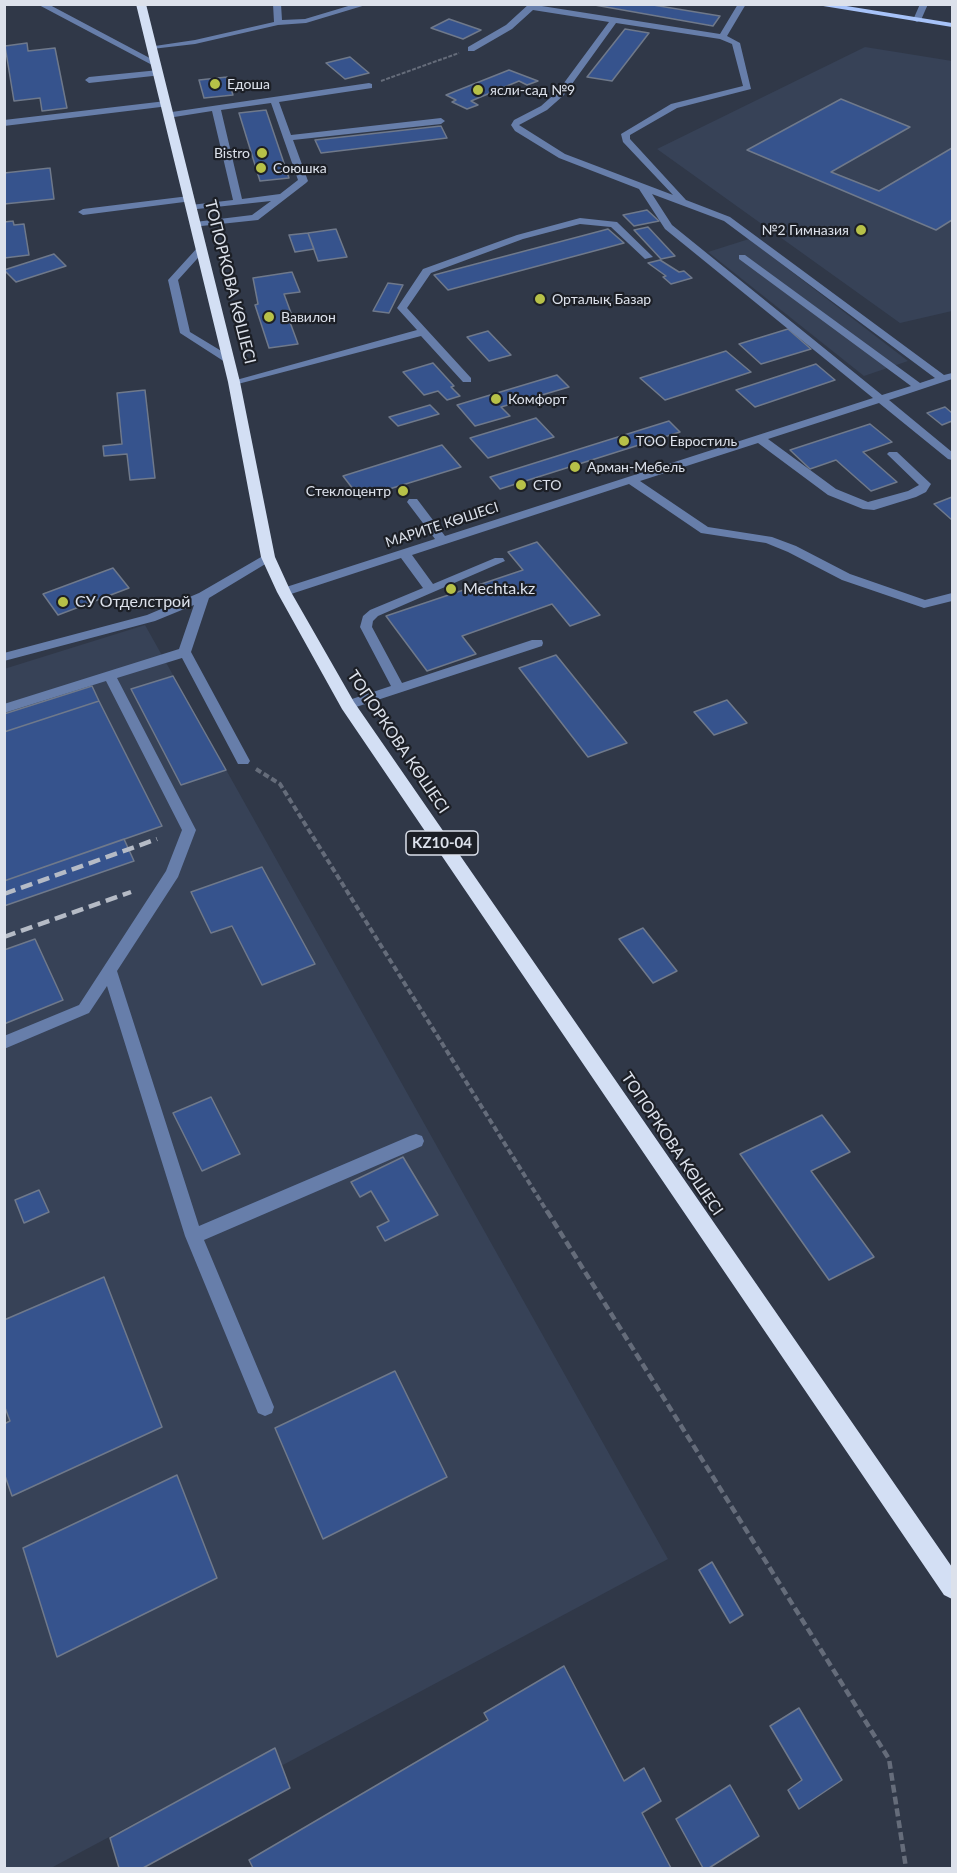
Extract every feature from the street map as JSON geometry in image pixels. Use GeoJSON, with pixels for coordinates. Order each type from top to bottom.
{"type":"FeatureCollection","features":[{"type":"Feature","properties":{"kind":"highway","name":"ТОПОРКОВА КӨШЕСІ"},"geometry":{"type":"LineString","coordinates":[[141,4],[229,360],[268,557],[284,592],[348,705],[952,1587]]}},
{"type":"Feature","properties":{"kind":"main road"},"geometry":{"type":"LineString","coordinates":[[815,4],[952,25]]}},
{"type":"Feature","properties":{"kind":"street"},"geometry":{"type":"LineString","coordinates":[[41,4],[156,61]]}},
{"type":"Feature","properties":{"kind":"street"},"geometry":{"type":"LineString","coordinates":[[277,4],[278,23]]}},
{"type":"Feature","properties":{"kind":"street"},"geometry":{"type":"LineString","coordinates":[[89,80],[156,61],[195,42],[278,23],[306,21],[364,4]]}},
{"type":"Feature","properties":{"kind":"street"},"geometry":{"type":"LineString","coordinates":[[722,37],[742,4]]}},
{"type":"Feature","properties":{"kind":"street"},"geometry":{"type":"LineString","coordinates":[[917,20],[924,4]]}},
{"type":"Feature","properties":{"kind":"street"},"geometry":{"type":"LineString","coordinates":[[471,49],[509,27],[532,6],[722,37],[736,43],[748,87],[674,106],[625,134],[626,140],[684,201]]}},
{"type":"Feature","properties":{"kind":"street"},"geometry":{"type":"LineString","coordinates":[[614,20],[561,93],[544,108],[515,125],[562,156],[713,212],[742,228],[948,378]]}},
{"type":"Feature","properties":{"kind":"street"},"geometry":{"type":"LineString","coordinates":[[4,123],[216,108],[369,86]]}},
{"type":"Feature","properties":{"kind":"street"},"geometry":{"type":"LineString","coordinates":[[83,212],[192,211],[255,218],[303,181],[274,100]]}},
{"type":"Feature","properties":{"kind":"street"},"geometry":{"type":"LineString","coordinates":[[216,108],[238,203]]}},
{"type":"Feature","properties":{"kind":"street"},"geometry":{"type":"LineString","coordinates":[[288,138],[441,121]]}},
{"type":"Feature","properties":{"kind":"street"},"geometry":{"type":"LineString","coordinates":[[643,187],[668,227],[952,457]]}},
{"type":"Feature","properties":{"kind":"street"},"geometry":{"type":"LineString","coordinates":[[192,211],[282,197]]}},
{"type":"Feature","properties":{"kind":"street"},"geometry":{"type":"LineString","coordinates":[[467,380],[402,308],[427,271],[520,237],[580,221],[614,224],[648,257]]}},
{"type":"Feature","properties":{"kind":"street"},"geometry":{"type":"LineString","coordinates":[[201,249],[173,280],[185,333],[229,360]]}},
{"type":"Feature","properties":{"kind":"street"},"geometry":{"type":"LineString","coordinates":[[742,257],[919,387]]}},
{"type":"Feature","properties":{"kind":"street"},"geometry":{"type":"LineString","coordinates":[[234,382],[423,332]]}},
{"type":"Feature","properties":{"kind":"street","name":"МАРИТЕ КӨШЕСІ"},"geometry":{"type":"LineString","coordinates":[[284,592],[948,378]]}},
{"type":"Feature","properties":{"kind":"street"},"geometry":{"type":"LineString","coordinates":[[760,439],[832,492],[867,506],[874,506],[912,494],[926,484],[893,454]]}},
{"type":"Feature","properties":{"kind":"street"},"geometry":{"type":"LineString","coordinates":[[631,480],[705,530],[768,540],[792,549],[846,578],[924,604],[952,597]]}},
{"type":"Feature","properties":{"kind":"street"},"geometry":{"type":"LineString","coordinates":[[413,502],[442,540]]}},
{"type":"Feature","properties":{"kind":"street"},"geometry":{"type":"LineString","coordinates":[[404,553],[430,589]]}},
{"type":"Feature","properties":{"kind":"street"},"geometry":{"type":"LineString","coordinates":[[4,657],[151,618],[203,596],[268,557]]}},
{"type":"Feature","properties":{"kind":"street"},"geometry":{"type":"LineString","coordinates":[[398,688],[366,627],[367,620],[374,613],[499,561]]}},
{"type":"Feature","properties":{"kind":"street"},"geometry":{"type":"LineString","coordinates":[[203,596],[185,652],[243,761]]}},
{"type":"Feature","properties":{"kind":"street"},"geometry":{"type":"LineString","coordinates":[[348,705],[537,643]]}},
{"type":"Feature","properties":{"kind":"street"},"geometry":{"type":"LineString","coordinates":[[4,709],[185,652]]}},
{"type":"Feature","properties":{"kind":"street"},"geometry":{"type":"LineString","coordinates":[[4,1043],[84,1009],[173,873],[189,830],[110,676]]}},
{"type":"Feature","properties":{"kind":"street"},"geometry":{"type":"LineString","coordinates":[[110,970],[194,1236],[265,1407]]}},
{"type":"Feature","properties":{"kind":"street"},"geometry":{"type":"LineString","coordinates":[[194,1236],[416,1141]]}},
{"type":"Feature","properties":{"kind":"path"},"geometry":{"type":"LineString","coordinates":[[369,86],[471,49]]}},
{"type":"Feature","properties":{"kind":"path"},"geometry":{"type":"LineString","coordinates":[[243,761],[280,784],[890,1759],[906,1869]]}},
{"type":"Feature","properties":{"kind":"shaded area","name":"№2 Гимназия"},"geometry":{"type":"Polygon","coordinates":[[[865,47],[952,61],[952,311],[900,323],[657,149],[865,47]]]}},
{"type":"Feature","properties":{"kind":"shaded area"},"geometry":{"type":"Polygon","coordinates":[[[749,239],[908,361],[864,376],[708,252],[749,239]]]}},
{"type":"Feature","properties":{"kind":"shaded area"},"geometry":{"type":"Polygon","coordinates":[[[145,625],[668,1559],[281,1766],[274,1749],[51,1868],[4,1868],[4,669],[145,625]]]}},
{"type":"Feature","properties":{"kind":"building"},"geometry":{"type":"Polygon","coordinates":[[[589,4],[647,4],[720,16],[713,26],[589,4]]]}},
{"type":"Feature","properties":{"kind":"building"},"geometry":{"type":"Polygon","coordinates":[[[449,19],[481,30],[463,39],[431,28],[449,19]]]}},
{"type":"Feature","properties":{"kind":"building"},"geometry":{"type":"Polygon","coordinates":[[[625,29],[649,33],[612,81],[587,77],[625,29]]]}},
{"type":"Feature","properties":{"kind":"building"},"geometry":{"type":"Polygon","coordinates":[[[27,43],[28,51],[55,48],[67,108],[42,111],[40,98],[14,101],[5,46],[27,43]]]}},
{"type":"Feature","properties":{"kind":"building"},"geometry":{"type":"Polygon","coordinates":[[[350,57],[369,73],[345,79],[326,63],[350,57]]]}},
{"type":"Feature","properties":{"kind":"building","name":"ясли-сад №9"},"geometry":{"type":"Polygon","coordinates":[[[509,70],[538,81],[527,85],[519,81],[471,101],[478,105],[467,109],[452,102],[456,100],[446,95],[509,70]]]}},
{"type":"Feature","properties":{"kind":"building","name":"Едоша"},"geometry":{"type":"Polygon","coordinates":[[[227,77],[233,95],[204,98],[199,80],[227,77]]]}},
{"type":"Feature","properties":{"kind":"building"},"geometry":{"type":"Polygon","coordinates":[[[841,99],[910,127],[831,172],[879,191],[952,148],[952,220],[936,230],[747,150],[841,99]]]}},
{"type":"Feature","properties":{"kind":"building"},"geometry":{"type":"Polygon","coordinates":[[[266,110],[289,178],[260,181],[239,113],[266,110]]]}},
{"type":"Feature","properties":{"kind":"building"},"geometry":{"type":"Polygon","coordinates":[[[441,126],[447,138],[321,153],[315,140],[441,126]]]}},
{"type":"Feature","properties":{"kind":"building"},"geometry":{"type":"Polygon","coordinates":[[[50,168],[54,199],[4,204],[4,173],[50,168]]]}},
{"type":"Feature","properties":{"kind":"building"},"geometry":{"type":"Polygon","coordinates":[[[647,210],[659,221],[634,226],[623,215],[647,210]]]}},
{"type":"Feature","properties":{"kind":"building"},"geometry":{"type":"Polygon","coordinates":[[[13,221],[14,225],[24,224],[29,255],[4,258],[4,222],[13,221]]]}},
{"type":"Feature","properties":{"kind":"building"},"geometry":{"type":"Polygon","coordinates":[[[648,227],[675,256],[661,259],[634,230],[648,227]]]}},
{"type":"Feature","properties":{"kind":"building"},"geometry":{"type":"Polygon","coordinates":[[[336,229],[347,257],[318,261],[308,233],[336,229]]]}},
{"type":"Feature","properties":{"kind":"building"},"geometry":{"type":"Polygon","coordinates":[[[608,229],[624,243],[448,290],[434,275],[608,229]]]}},
{"type":"Feature","properties":{"kind":"building"},"geometry":{"type":"Polygon","coordinates":[[[308,233],[314,249],[295,252],[289,235],[308,233]]]}},
{"type":"Feature","properties":{"kind":"building"},"geometry":{"type":"Polygon","coordinates":[[[54,254],[66,266],[16,282],[4,270],[54,254]]]}},
{"type":"Feature","properties":{"kind":"building"},"geometry":{"type":"Polygon","coordinates":[[[660,260],[679,272],[684,271],[692,278],[671,284],[663,277],[666,276],[648,263],[660,260]]]}},
{"type":"Feature","properties":{"kind":"building"},"geometry":{"type":"Polygon","coordinates":[[[292,272],[300,292],[284,294],[291,313],[287,314],[298,344],[269,348],[255,305],[258,304],[253,278],[292,272]]]}},
{"type":"Feature","properties":{"kind":"building"},"geometry":{"type":"Polygon","coordinates":[[[388,283],[403,285],[389,313],[373,311],[388,283]]]}},
{"type":"Feature","properties":{"kind":"building"},"geometry":{"type":"Polygon","coordinates":[[[788,329],[811,349],[761,364],[739,344],[788,329]]]}},
{"type":"Feature","properties":{"kind":"building"},"geometry":{"type":"Polygon","coordinates":[[[488,331],[511,355],[489,361],[467,337],[488,331]]]}},
{"type":"Feature","properties":{"kind":"building"},"geometry":{"type":"Polygon","coordinates":[[[726,351],[751,372],[665,400],[640,378],[726,351]]]}},
{"type":"Feature","properties":{"kind":"building"},"geometry":{"type":"Polygon","coordinates":[[[433,363],[460,396],[447,400],[438,391],[424,395],[403,372],[433,363]]]}},
{"type":"Feature","properties":{"kind":"building"},"geometry":{"type":"Polygon","coordinates":[[[816,364],[835,380],[755,407],[736,390],[816,364]]]}},
{"type":"Feature","properties":{"kind":"building"},"geometry":{"type":"Polygon","coordinates":[[[557,375],[569,387],[501,407],[510,416],[475,426],[457,405],[557,375]]]}},
{"type":"Feature","properties":{"kind":"building"},"geometry":{"type":"Polygon","coordinates":[[[145,390],[155,478],[130,480],[127,454],[104,456],[103,446],[122,444],[117,393],[145,390]]]}},
{"type":"Feature","properties":{"kind":"building"},"geometry":{"type":"Polygon","coordinates":[[[430,405],[439,414],[398,426],[389,417],[430,405]]]}},
{"type":"Feature","properties":{"kind":"building"},"geometry":{"type":"Polygon","coordinates":[[[945,407],[952,413],[952,421],[942,425],[927,413],[945,407]]]}},
{"type":"Feature","properties":{"kind":"building"},"geometry":{"type":"Polygon","coordinates":[[[536,418],[554,437],[488,458],[470,438],[536,418]]]}},
{"type":"Feature","properties":{"kind":"building"},"geometry":{"type":"Polygon","coordinates":[[[669,421],[680,432],[500,489],[490,477],[669,421]]]}},
{"type":"Feature","properties":{"kind":"building"},"geometry":{"type":"Polygon","coordinates":[[[870,424],[892,442],[863,452],[897,482],[871,491],[836,460],[810,469],[790,450],[870,424]]]}},
{"type":"Feature","properties":{"kind":"building"},"geometry":{"type":"Polygon","coordinates":[[[442,445],[461,467],[360,498],[343,476],[442,445]]]}},
{"type":"Feature","properties":{"kind":"building"},"geometry":{"type":"Polygon","coordinates":[[[952,497],[952,520],[934,504],[952,497]]]}},
{"type":"Feature","properties":{"kind":"building"},"geometry":{"type":"Polygon","coordinates":[[[537,542],[600,615],[570,626],[552,604],[462,636],[476,654],[427,671],[386,616],[523,570],[508,552],[537,542]]]}},
{"type":"Feature","properties":{"kind":"building"},"geometry":{"type":"Polygon","coordinates":[[[113,568],[129,588],[58,615],[43,594],[113,568]]]}},
{"type":"Feature","properties":{"kind":"building"},"geometry":{"type":"Polygon","coordinates":[[[556,655],[627,743],[588,757],[519,668],[556,655]]]}},
{"type":"Feature","properties":{"kind":"building"},"geometry":{"type":"Polygon","coordinates":[[[173,676],[226,770],[181,785],[131,689],[173,676]]]}},
{"type":"Feature","properties":{"kind":"building"},"geometry":{"type":"Polygon","coordinates":[[[92,686],[99,701],[4,732],[4,714],[92,686]]]}},
{"type":"Feature","properties":{"kind":"building"},"geometry":{"type":"Polygon","coordinates":[[[727,700],[747,723],[714,735],[694,712],[727,700]]]}},
{"type":"Feature","properties":{"kind":"building"},"geometry":{"type":"Polygon","coordinates":[[[99,701],[162,826],[4,881],[4,732],[99,701]]]}},
{"type":"Feature","properties":{"kind":"building"},"geometry":{"type":"Polygon","coordinates":[[[124,839],[134,861],[4,906],[4,881],[124,839]]]}},
{"type":"Feature","properties":{"kind":"building"},"geometry":{"type":"Polygon","coordinates":[[[262,867],[315,964],[262,985],[232,926],[211,933],[191,892],[262,867]]]}},
{"type":"Feature","properties":{"kind":"building"},"geometry":{"type":"Polygon","coordinates":[[[643,928],[677,971],[653,983],[619,939],[643,928]]]}},
{"type":"Feature","properties":{"kind":"building"},"geometry":{"type":"Polygon","coordinates":[[[35,939],[63,1000],[4,1024],[4,950],[35,939]]]}},
{"type":"Feature","properties":{"kind":"building"},"geometry":{"type":"Polygon","coordinates":[[[211,1097],[240,1154],[202,1171],[173,1113],[211,1097]]]}},
{"type":"Feature","properties":{"kind":"building"},"geometry":{"type":"Polygon","coordinates":[[[822,1115],[850,1152],[811,1171],[874,1257],[829,1280],[740,1154],[822,1115]]]}},
{"type":"Feature","properties":{"kind":"building"},"geometry":{"type":"Polygon","coordinates":[[[403,1157],[438,1215],[385,1241],[377,1227],[389,1221],[371,1191],[360,1197],[351,1182],[403,1157]]]}},
{"type":"Feature","properties":{"kind":"building"},"geometry":{"type":"Polygon","coordinates":[[[39,1190],[49,1212],[24,1223],[15,1200],[39,1190]]]}},
{"type":"Feature","properties":{"kind":"building"},"geometry":{"type":"Polygon","coordinates":[[[104,1277],[162,1427],[12,1496],[4,1473],[4,1424],[10,1421],[4,1405],[4,1320],[104,1277]]]}},
{"type":"Feature","properties":{"kind":"building"},"geometry":{"type":"Polygon","coordinates":[[[395,1371],[447,1477],[323,1539],[275,1428],[395,1371]]]}},
{"type":"Feature","properties":{"kind":"building"},"geometry":{"type":"Polygon","coordinates":[[[177,1475],[217,1578],[57,1657],[23,1548],[177,1475]]]}},
{"type":"Feature","properties":{"kind":"building"},"geometry":{"type":"Polygon","coordinates":[[[712,1562],[743,1615],[730,1623],[699,1570],[712,1562]]]}},
{"type":"Feature","properties":{"kind":"building"},"geometry":{"type":"Polygon","coordinates":[[[564,1666],[624,1781],[644,1768],[661,1801],[642,1813],[671,1868],[253,1868],[249,1860],[488,1720],[484,1713],[564,1666]]]}},
{"type":"Feature","properties":{"kind":"building"},"geometry":{"type":"Polygon","coordinates":[[[799,1708],[842,1780],[799,1809],[788,1790],[802,1780],[770,1726],[799,1708]]]}},
{"type":"Feature","properties":{"kind":"building"},"geometry":{"type":"Polygon","coordinates":[[[275,1748],[290,1788],[143,1868],[119,1868],[110,1838],[275,1748]]]}},
{"type":"Feature","properties":{"kind":"building"},"geometry":{"type":"Polygon","coordinates":[[[730,1785],[759,1836],[709,1868],[703,1868],[676,1819],[730,1785]]]}},
{"type":"Feature","properties":{"kind":"railway"},"geometry":{"type":"LineString","coordinates":[[4,894],[157,839]]}},
{"type":"Feature","properties":{"kind":"railway"},"geometry":{"type":"LineString","coordinates":[[4,937],[131,892]]}},
{"type":"Feature","properties":{"kind":"place","name":"Едоша"},"geometry":{"type":"Point","coordinates":[215,84]}},
{"type":"Feature","properties":{"kind":"place","name":"ясли-сад №9"},"geometry":{"type":"Point","coordinates":[478,90]}},
{"type":"Feature","properties":{"kind":"place","name":"Bistro"},"geometry":{"type":"Point","coordinates":[262,153]}},
{"type":"Feature","properties":{"kind":"place","name":"Союшка"},"geometry":{"type":"Point","coordinates":[261,168]}},
{"type":"Feature","properties":{"kind":"place","name":"№2 Гимназия"},"geometry":{"type":"Point","coordinates":[861,230]}},
{"type":"Feature","properties":{"kind":"place","name":"Орталық Базар"},"geometry":{"type":"Point","coordinates":[540,299]}},
{"type":"Feature","properties":{"kind":"place","name":"Вавилон"},"geometry":{"type":"Point","coordinates":[269,317]}},
{"type":"Feature","properties":{"kind":"place","name":"Комфорт"},"geometry":{"type":"Point","coordinates":[496,399]}},
{"type":"Feature","properties":{"kind":"place","name":"ТОО Евростиль"},"geometry":{"type":"Point","coordinates":[624,441]}},
{"type":"Feature","properties":{"kind":"place","name":"Арман-Мебель"},"geometry":{"type":"Point","coordinates":[575,467]}},
{"type":"Feature","properties":{"kind":"place","name":"СТО"},"geometry":{"type":"Point","coordinates":[521,485]}},
{"type":"Feature","properties":{"kind":"place","name":"Стеклоцентр"},"geometry":{"type":"Point","coordinates":[403,491]}},
{"type":"Feature","properties":{"kind":"place","name":"Mechta.kz"},"geometry":{"type":"Point","coordinates":[451,589]}},
{"type":"Feature","properties":{"kind":"place","name":"СУ Отделстрой"},"geometry":{"type":"Point","coordinates":[63,602]}}]}
